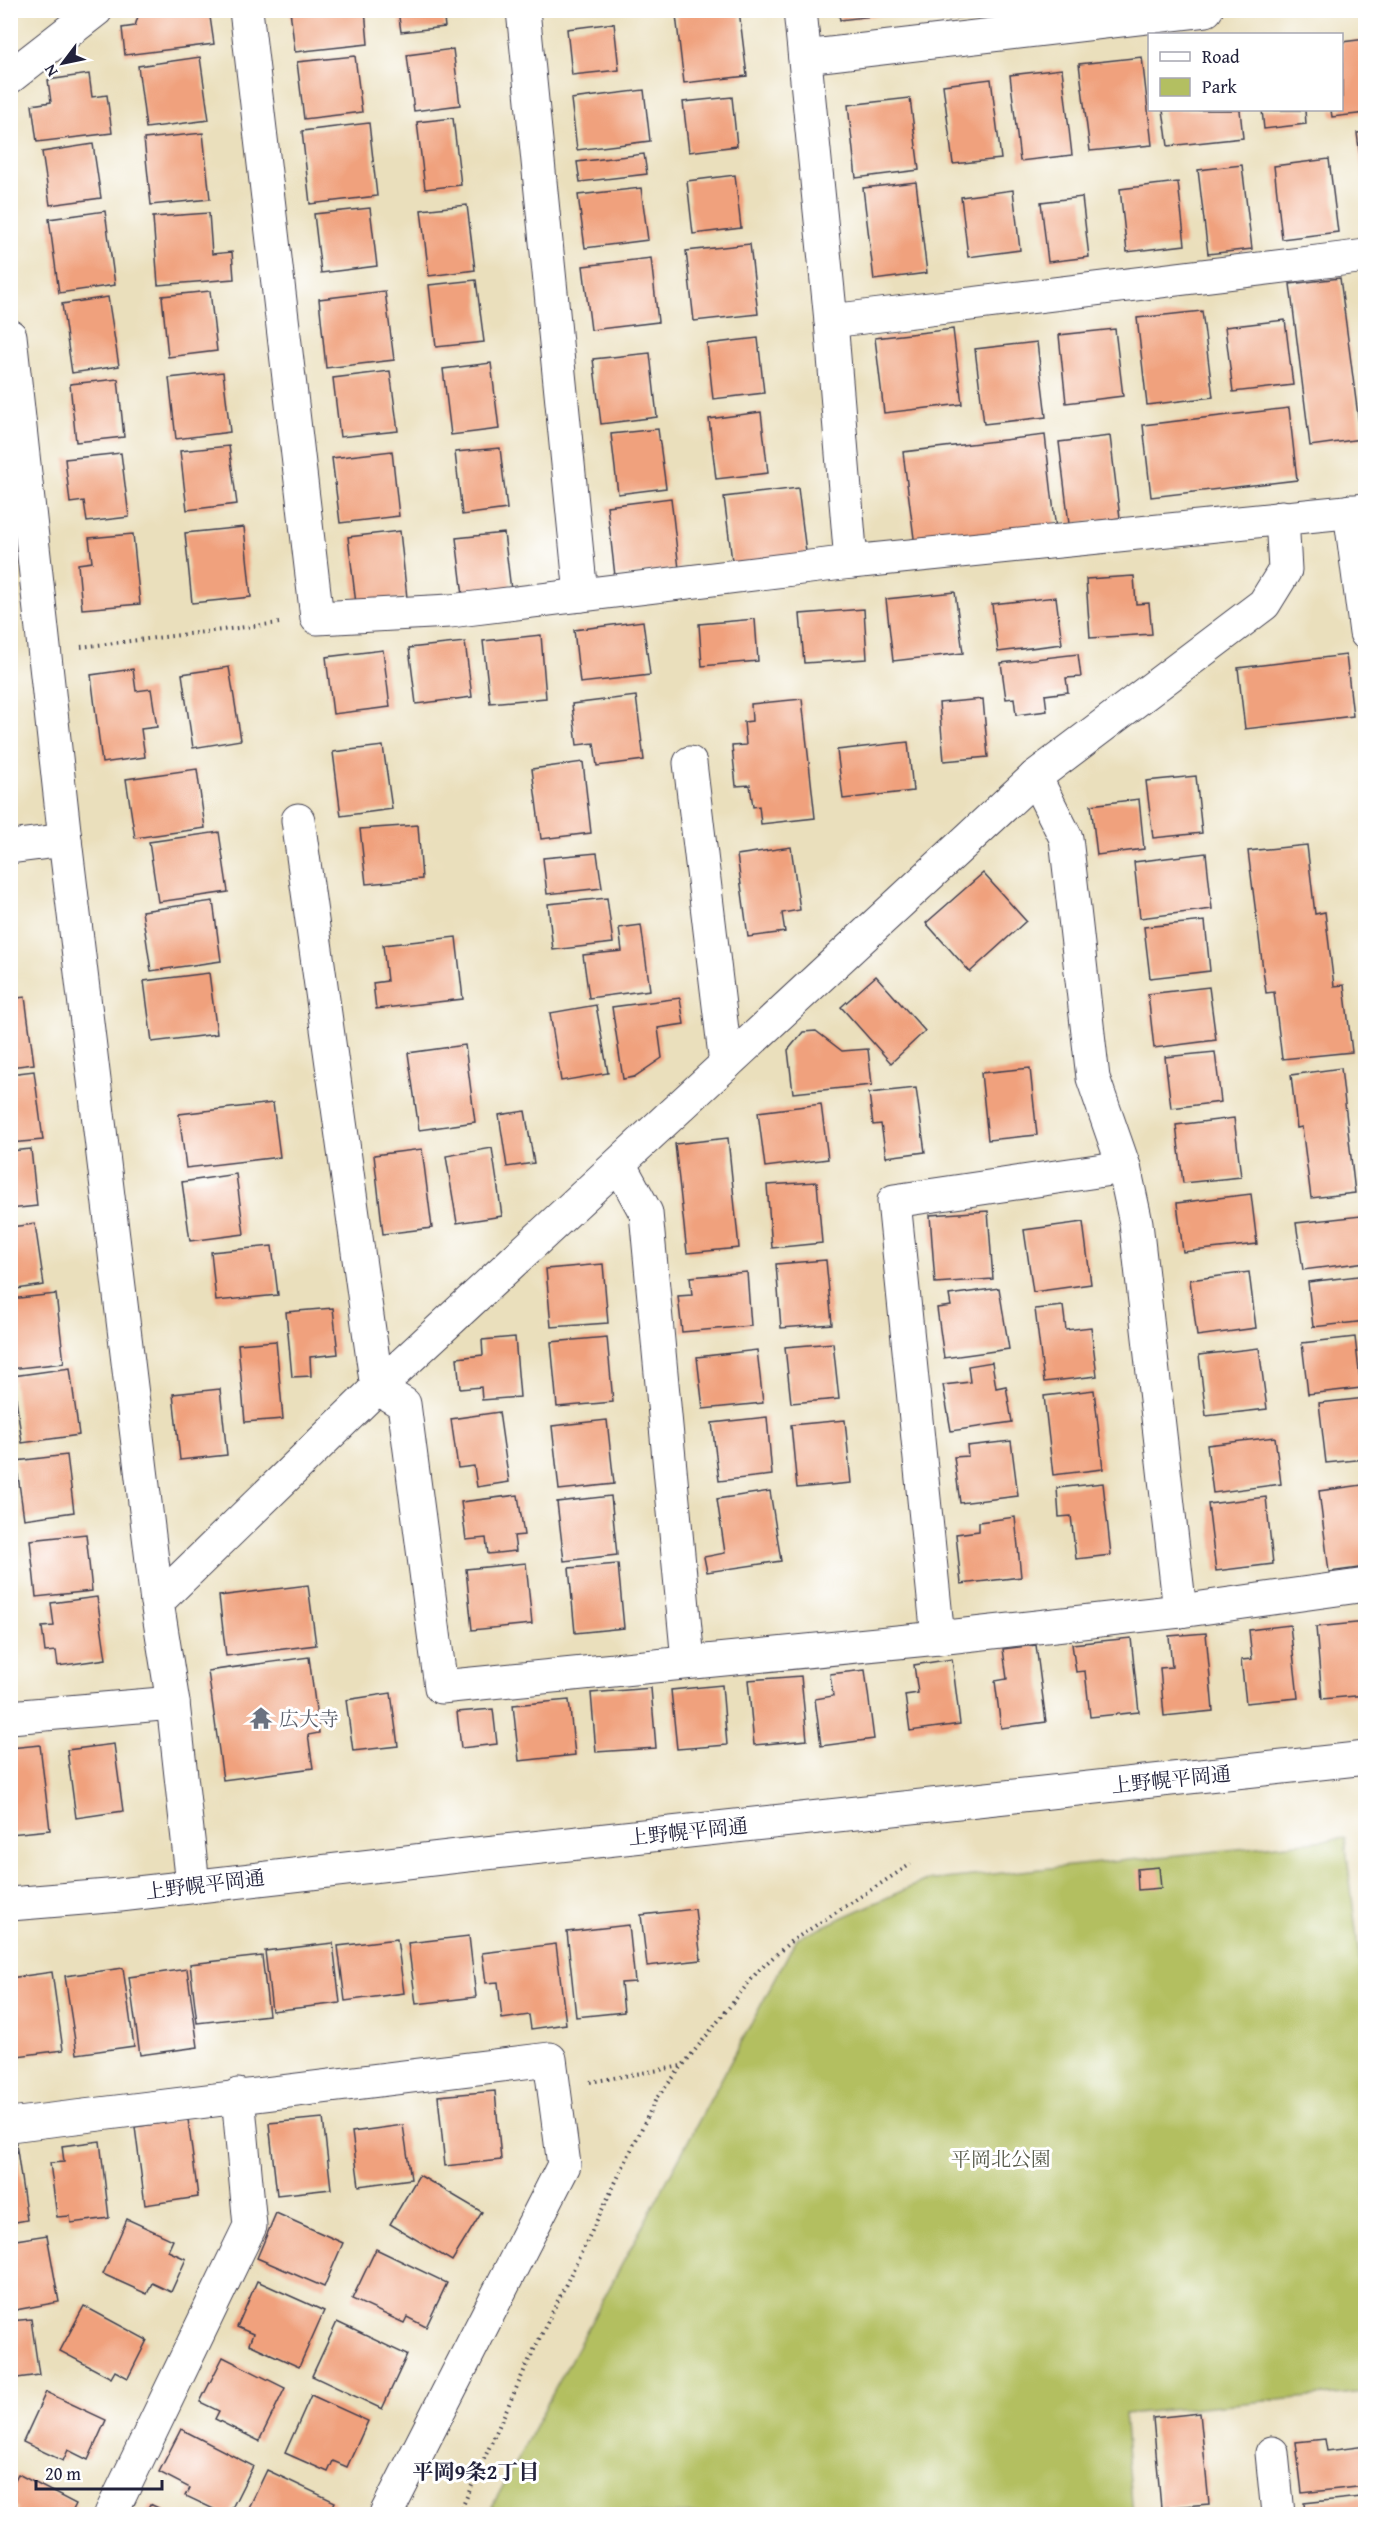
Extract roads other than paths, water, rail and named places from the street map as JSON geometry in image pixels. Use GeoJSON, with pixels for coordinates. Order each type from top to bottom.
{"type":"FeatureCollection","features":[{"type":"Feature","properties":{"kind":"street"},"geometry":{"type":"LineString","coordinates":[[10,77],[96,10]]}},
{"type":"Feature","properties":{"kind":"street"},"geometry":{"type":"LineString","coordinates":[[246,10],[316,618],[450,611],[851,562],[1358,511],[1365,633]]}},
{"type":"Feature","properties":{"kind":"street"},"geometry":{"type":"LineString","coordinates":[[523,10],[581,595]]}},
{"type":"Feature","properties":{"kind":"street"},"geometry":{"type":"LineString","coordinates":[[800,10],[831,321],[851,562]]}},
{"type":"Feature","properties":{"kind":"street"},"geometry":{"type":"LineString","coordinates":[[805,57],[1206,10]]}},
{"type":"Feature","properties":{"kind":"street"},"geometry":{"type":"LineString","coordinates":[[831,321],[1365,256]]}},
{"type":"Feature","properties":{"kind":"street"},"geometry":{"type":"LineString","coordinates":[[10,336],[66,840],[157,1602],[173,1703],[193,1885]]}},
{"type":"Feature","properties":{"kind":"street"},"geometry":{"type":"LineString","coordinates":[[157,1602],[377,1388],[1035,777],[1264,604],[1286,570],[1282,517]]}},
{"type":"Feature","properties":{"kind":"street"},"geometry":{"type":"LineString","coordinates":[[690,762],[726,1064]]}},
{"type":"Feature","properties":{"kind":"street"},"geometry":{"type":"LineString","coordinates":[[1035,777],[1066,838],[1093,1078],[1124,1167],[1136,1222],[1180,1611]]}},
{"type":"Feature","properties":{"kind":"street"},"geometry":{"type":"LineString","coordinates":[[298,820],[377,1388]]}},
{"type":"Feature","properties":{"kind":"street"},"geometry":{"type":"LineString","coordinates":[[10,847],[66,840]]}},
{"type":"Feature","properties":{"kind":"street"},"geometry":{"type":"LineString","coordinates":[[620,1164],[646,1213],[688,1661]]}},
{"type":"Feature","properties":{"kind":"street"},"geometry":{"type":"LineString","coordinates":[[938,1638],[894,1201],[1124,1167]]}},
{"type":"Feature","properties":{"kind":"street"},"geometry":{"type":"LineString","coordinates":[[377,1388],[404,1404],[441,1687],[938,1638],[1180,1611],[1365,1585]]}},
{"type":"Feature","properties":{"kind":"street"},"geometry":{"type":"LineString","coordinates":[[10,1717],[173,1703]]}},
{"type":"Feature","properties":{"kind":"street","name":"上野幌平岡通"},"geometry":{"type":"LineString","coordinates":[[10,1904],[120,1895],[193,1885],[1365,1758]]}},
{"type":"Feature","properties":{"kind":"street"},"geometry":{"type":"LineString","coordinates":[[10,2125],[237,2095],[550,2059],[564,2165],[386,2514]]}},
{"type":"Feature","properties":{"kind":"street"},"geometry":{"type":"LineString","coordinates":[[111,2514],[250,2226],[237,2095]]}},
{"type":"Feature","properties":{"kind":"street"},"geometry":{"type":"LineString","coordinates":[[1272,2453],[1278,2514]]}},
{"type":"Feature","properties":{"kind":"place","name":"広大寺"},"geometry":{"type":"Point","coordinates":[261,1718]}},
{"type":"Feature","properties":{"kind":"district","name":"平岡9条2丁目"},"geometry":{"type":"Point","coordinates":[476,2471]}},
{"type":"Feature","properties":{"kind":"park label","name":"平岡北公園"},"geometry":{"type":"Point","coordinates":[1001,2158]}}]}
